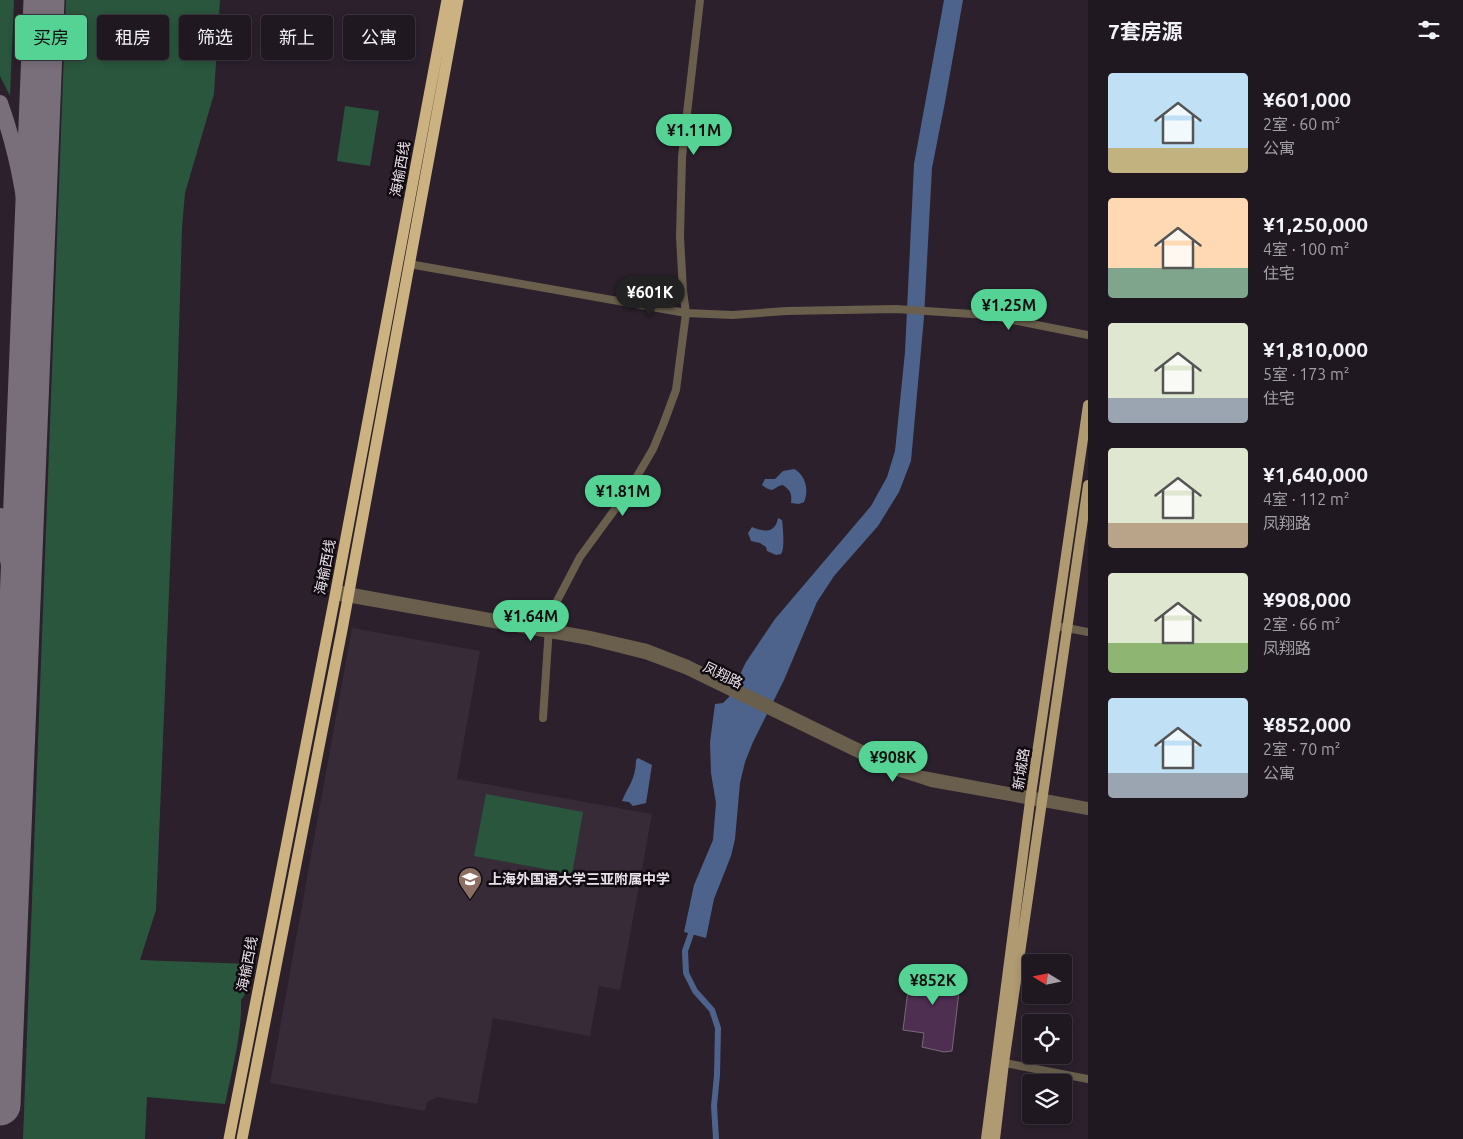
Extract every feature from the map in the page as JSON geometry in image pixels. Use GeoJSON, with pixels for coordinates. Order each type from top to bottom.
{"type":"FeatureCollection","features":[{"type":"Feature","properties":{"kind":"highway","name":"海榆西线"},"geometry":{"type":"LineString","coordinates":[[242,1139],[348,595],[409,264],[437,87],[447,0]]}},
{"type":"Feature","properties":{"kind":"highway","name":"海榆西线"},"geometry":{"type":"LineString","coordinates":[[229,1139],[335,593],[437,87],[458,0]]}},
{"type":"Feature","properties":{"kind":"main road","name":"新城路"},"geometry":{"type":"LineString","coordinates":[[986,1139],[1041,800],[1088,405]]}},
{"type":"Feature","properties":{"kind":"main road","name":"新城路"},"geometry":{"type":"LineString","coordinates":[[995,1139],[1000,1062],[1030,798],[1088,485]]}},
{"type":"Feature","properties":{"kind":"street"},"geometry":{"type":"LineString","coordinates":[[543,718],[549,630],[557,601],[580,557],[629,490],[663,426],[676,390],[686,313],[680,237],[682,157],[700,0]]}},
{"type":"Feature","properties":{"kind":"street"},"geometry":{"type":"LineString","coordinates":[[409,264],[686,313],[733,315],[786,311],[896,309],[987,315],[1088,335]]}},
{"type":"Feature","properties":{"kind":"street","name":"凤翔路"},"geometry":{"type":"LineString","coordinates":[[335,593],[549,630],[645,655],[730,688],[903,769],[1088,811]]}},
{"type":"Feature","properties":{"kind":"street"},"geometry":{"type":"LineString","coordinates":[[1062,627],[1088,632]]}},
{"type":"Feature","properties":{"kind":"street","name":"凤翔路"},"geometry":{"type":"LineString","coordinates":[[1041,800],[1088,806]]}},
{"type":"Feature","properties":{"kind":"street"},"geometry":{"type":"LineString","coordinates":[[1000,1062],[1088,1079]]}},
{"type":"Feature","properties":{"kind":"shaded area","name":"上海外国语大学三亚附属中学"},"geometry":{"type":"Polygon","coordinates":[[[352,628],[480,651],[457,779],[652,814],[620,990],[599,986],[590,1036],[493,1018],[477,1104],[437,1097],[427,1102],[425,1111],[270,1083],[352,628]]]}},
{"type":"Feature","properties":{"kind":"green space"},"geometry":{"type":"Polygon","coordinates":[[[0,0],[14,0],[10,96],[0,76],[0,0]]]}},
{"type":"Feature","properties":{"kind":"green space"},"geometry":{"type":"Polygon","coordinates":[[[66,0],[220,0],[219,15],[179,15],[179,60],[216,60],[214,94],[185,193],[182,228],[156,910],[140,960],[251,964],[244,996],[241,1000],[238,1039],[225,1104],[147,1097],[145,1139],[23,1139],[64,60],[87,60],[87,15],[65,15],[66,0]]]}},
{"type":"Feature","properties":{"kind":"green space"},"geometry":{"type":"Polygon","coordinates":[[[345,106],[379,111],[370,166],[337,161],[345,106]]]}},
{"type":"Feature","properties":{"kind":"green space"},"geometry":{"type":"Polygon","coordinates":[[[486,794],[583,812],[572,874],[474,856],[486,794]]]}},
{"type":"Feature","properties":{"kind":"water"},"geometry":{"type":"Polygon","coordinates":[[[944,0],[963,0],[932,168],[924,317],[911,461],[899,492],[878,526],[834,576],[817,602],[784,680],[753,742],[745,762],[740,783],[735,839],[731,856],[714,899],[706,938],[684,932],[694,885],[713,840],[716,803],[711,773],[710,742],[715,704],[723,703],[729,697],[746,662],[775,619],[871,506],[887,477],[895,451],[905,352],[914,164],[944,0]]]}},
{"type":"Feature","properties":{"kind":"water"},"geometry":{"type":"Polygon","coordinates":[[[794,469],[804,479],[806,493],[804,502],[799,504],[791,503],[790,493],[783,485],[769,490],[762,485],[765,479],[775,479],[783,471],[794,469]]]}},
{"type":"Feature","properties":{"kind":"water"},"geometry":{"type":"Polygon","coordinates":[[[778,518],[782,520],[783,543],[781,554],[776,555],[767,551],[766,547],[760,543],[751,541],[748,533],[752,527],[765,531],[772,529],[777,523],[778,518]]]}},
{"type":"Feature","properties":{"kind":"water"},"geometry":{"type":"Polygon","coordinates":[[[638,758],[652,765],[646,803],[633,806],[629,802],[622,801],[633,777],[638,758]]]}},
{"type":"Feature","properties":{"kind":"building"},"geometry":{"type":"Polygon","coordinates":[[[911,966],[957,970],[961,975],[952,1051],[944,1052],[922,1047],[924,1033],[903,1030],[911,966]]]}},
{"type":"Feature","properties":{"kind":"waterway"},"geometry":{"type":"LineString","coordinates":[[693,928],[685,951],[686,973],[695,991],[712,1010],[718,1028],[714,1106],[716,1139]]}},
{"type":"Feature","properties":{"kind":"taxiway"},"geometry":{"type":"LineString","coordinates":[[0,103],[20,173],[30,245],[32,294]]}},
{"type":"Feature","properties":{"kind":"taxiway"},"geometry":{"type":"LineString","coordinates":[[0,516],[14,593],[18,656]]}},
{"type":"Feature","properties":{"kind":"taxiway"},"geometry":{"type":"LineString","coordinates":[[0,879],[8,863],[10,850]]}},
{"type":"Feature","properties":{"kind":"taxiway"},"geometry":{"type":"LineString","coordinates":[[0,920],[5,933],[6,945]]}},
{"type":"Feature","properties":{"kind":"runway"},"geometry":{"type":"LineString","coordinates":[[0,1105],[44,0]]}},
{"type":"Feature","properties":{"kind":"place","name":"上海外国语大学三亚附属中学"},"geometry":{"type":"Point","coordinates":[470,900]}}]}
